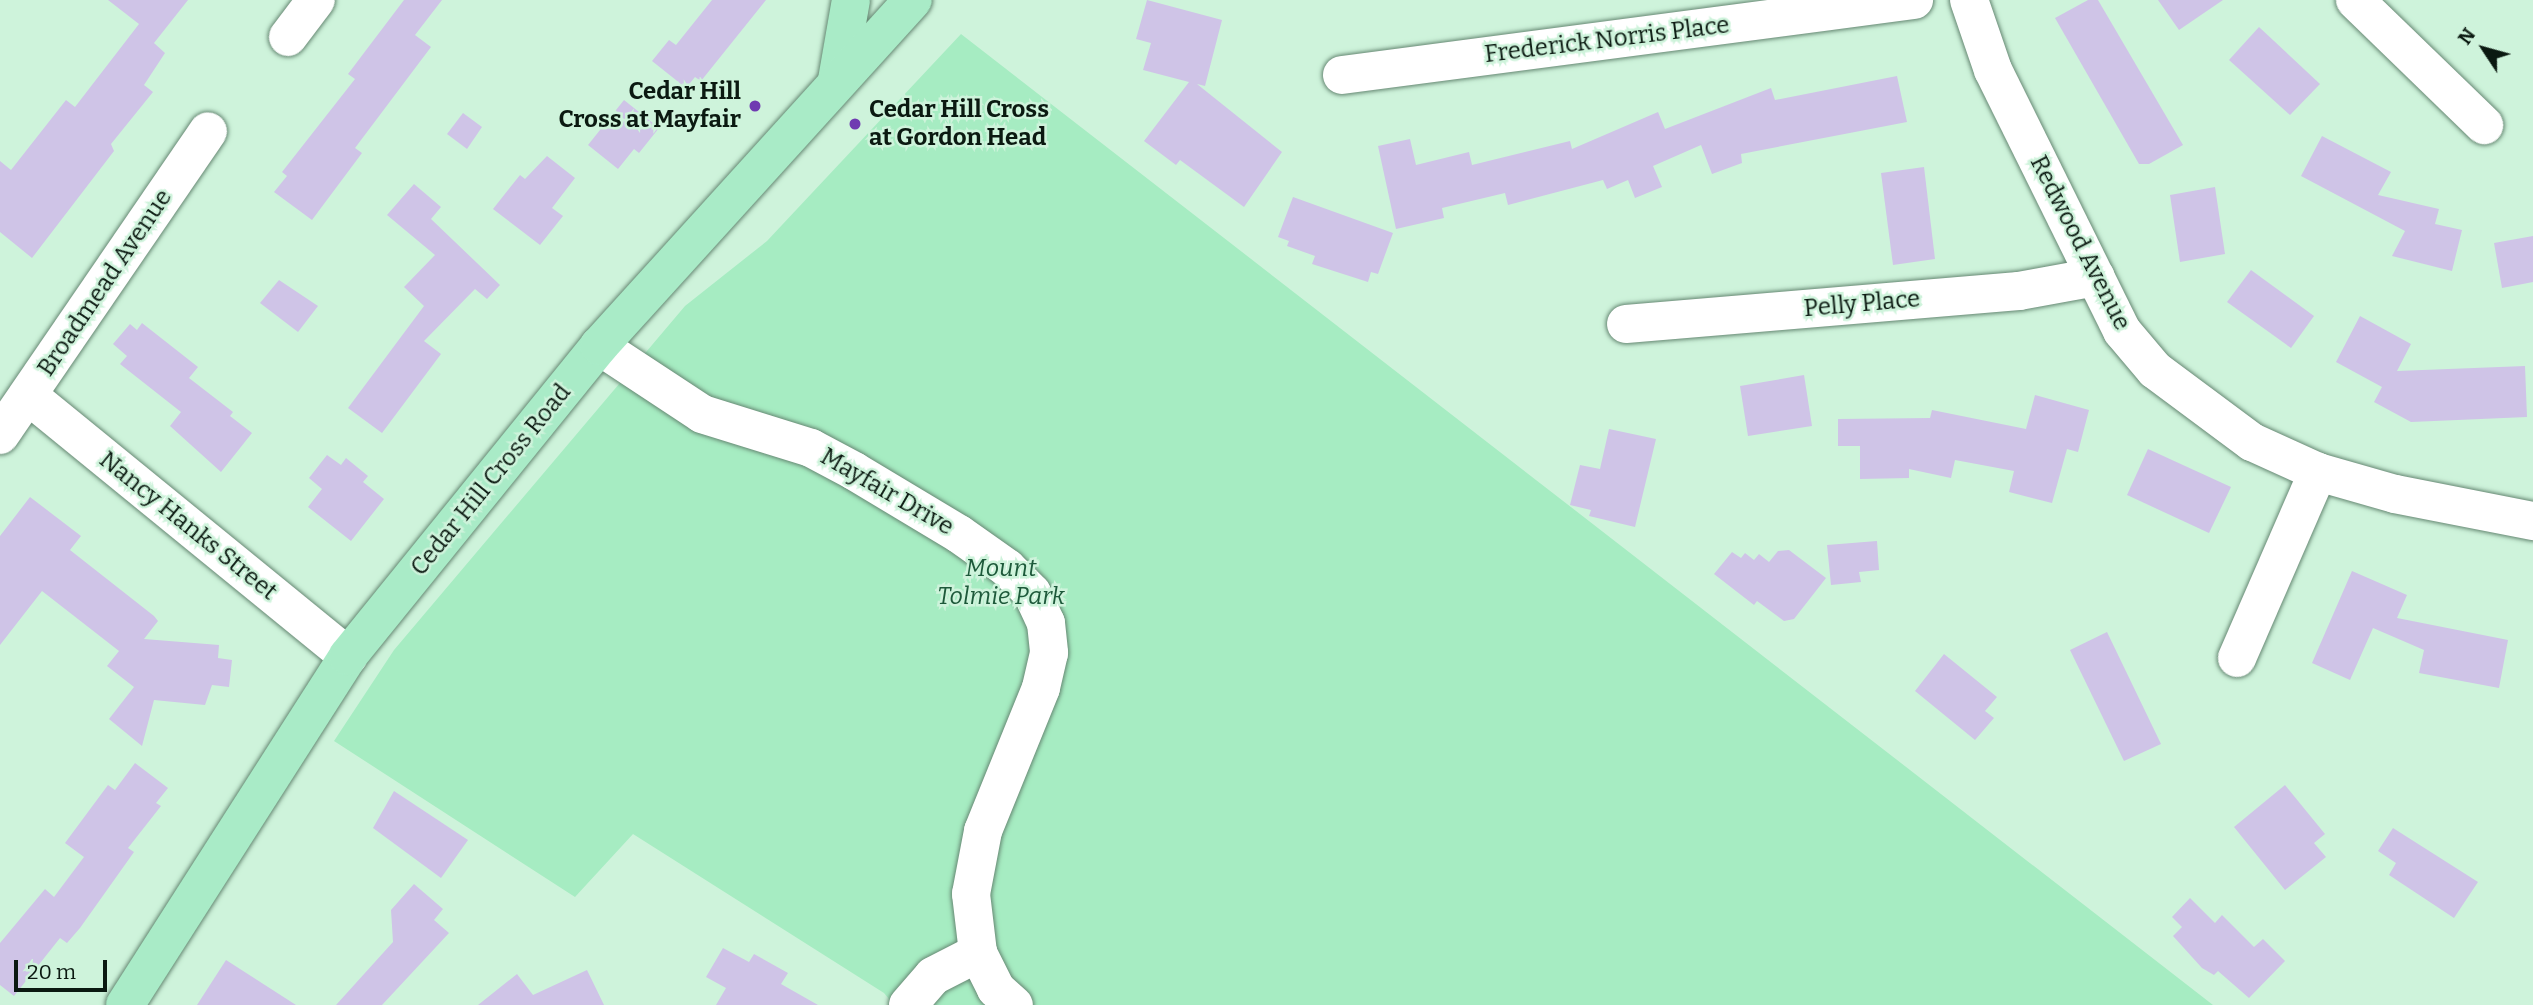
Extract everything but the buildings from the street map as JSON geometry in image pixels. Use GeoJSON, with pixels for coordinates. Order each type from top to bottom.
{"type":"FeatureCollection","features":[{"type":"Feature","properties":{"kind":"main road"},"geometry":{"type":"LineString","coordinates":[[837,79],[851,0]]}},
{"type":"Feature","properties":{"kind":"main road","name":"Cedar Hill Cross Road"},"geometry":{"type":"LineString","coordinates":[[125,1005],[348,656],[599,346],[837,79],[914,0]]}},
{"type":"Feature","properties":{"kind":"street"},"geometry":{"type":"LineString","coordinates":[[288,37],[316,0]]}},
{"type":"Feature","properties":{"kind":"street","name":"Frederick Norris Place"},"geometry":{"type":"LineString","coordinates":[[1342,75],[1914,0]]}},
{"type":"Feature","properties":{"kind":"street","name":"Redwood Avenue"},"geometry":{"type":"LineString","coordinates":[[1969,0],[1993,69],[2122,331],[2155,370],[2194,404],[2252,442],[2318,472],[2395,494],[2533,521]]}},
{"type":"Feature","properties":{"kind":"street"},"geometry":{"type":"LineString","coordinates":[[2355,0],[2484,125]]}},
{"type":"Feature","properties":{"kind":"street","name":"Broadmead Avenue"},"geometry":{"type":"LineString","coordinates":[[0,435],[208,131]]}},
{"type":"Feature","properties":{"kind":"street","name":"Pelly Place"},"geometry":{"type":"LineString","coordinates":[[1626,324],[2019,291],[2096,276]]}},
{"type":"Feature","properties":{"kind":"street","name":"Mayfair Drive"},"geometry":{"type":"LineString","coordinates":[[599,346],[702,414],[811,448],[854,471],[959,534],[1007,568],[1032,593],[1046,623],[1049,653],[1041,688],[983,831],[971,894],[978,953],[996,989],[1014,1005]]}},
{"type":"Feature","properties":{"kind":"street","name":"Nancy Hanks Street"},"geometry":{"type":"LineString","coordinates":[[29,396],[348,656]]}},
{"type":"Feature","properties":{"kind":"street"},"geometry":{"type":"LineString","coordinates":[[2237,658],[2318,472]]}},
{"type":"Feature","properties":{"kind":"street"},"geometry":{"type":"LineString","coordinates":[[908,1005],[933,976],[978,953]]}},
{"type":"Feature","properties":{"kind":"green space","name":"Mount Tolmie Park"},"geometry":{"type":"Polygon","coordinates":[[[961,34],[2213,1005],[894,1005],[884,993],[633,834],[575,897],[334,741],[394,650],[685,306],[767,241],[961,34]]]}},
{"type":"Feature","properties":{"kind":"place","name":"Cedar Hill Cross at Mayfair"},"geometry":{"type":"Point","coordinates":[755,106]}},
{"type":"Feature","properties":{"kind":"place","name":"Cedar Hill Cross at Gordon Head"},"geometry":{"type":"Point","coordinates":[855,124]}}]}
